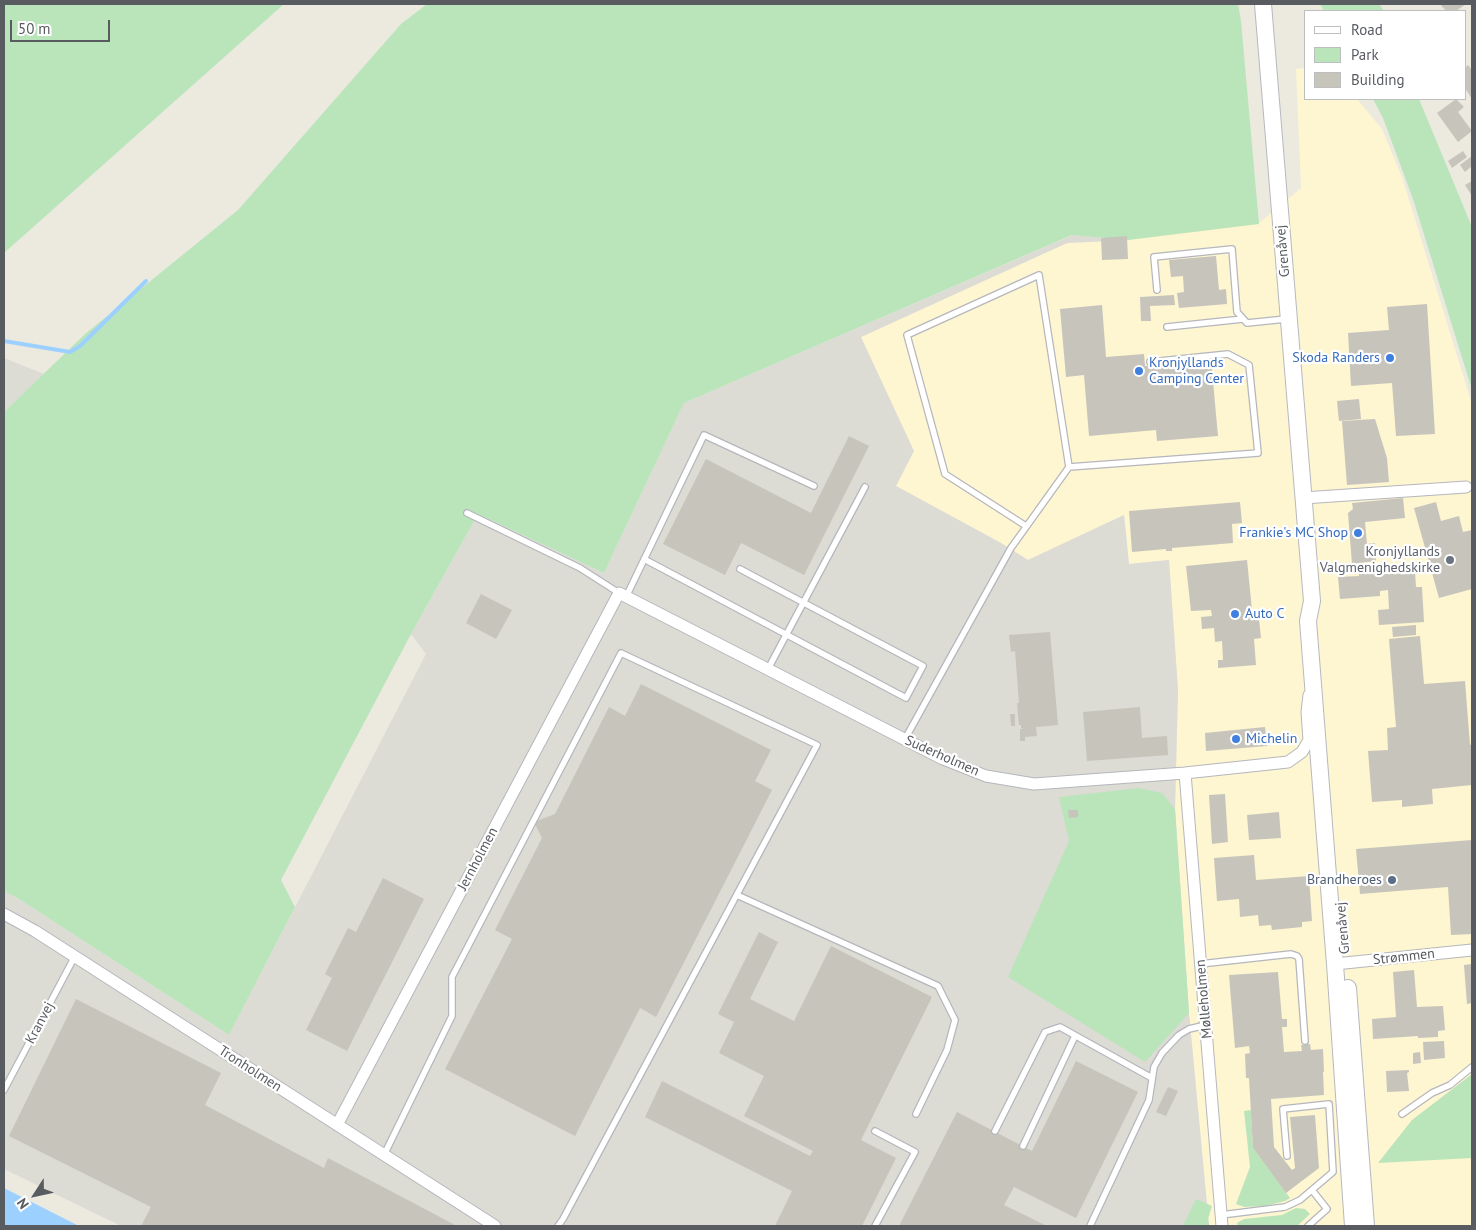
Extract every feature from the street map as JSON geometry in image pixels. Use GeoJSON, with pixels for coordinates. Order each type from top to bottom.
{"type":"FeatureCollection","features":[{"type":"Feature","properties":{"kind":"street","name":"Grenåvej"},"geometry":{"type":"LineString","coordinates":[[1264,4],[1312,601],[1318,618],[1341,964],[1353,1226]]}},
{"type":"Feature","properties":{"kind":"street"},"geometry":{"type":"LineString","coordinates":[[1303,498],[1469,487]]}},
{"type":"Feature","properties":{"kind":"street","name":"Suderholmen"},"geometry":{"type":"LineString","coordinates":[[622,595],[943,759],[986,776],[1034,784],[1185,773],[1288,762],[1302,752],[1308,740],[1307,712],[1312,671]]}},
{"type":"Feature","properties":{"kind":"street","name":"Jernholmen"},"geometry":{"type":"LineString","coordinates":[[337,1125],[622,595]]}},
{"type":"Feature","properties":{"kind":"street","name":"Grenåvej"},"geometry":{"type":"LineString","coordinates":[[1312,601],[1308,621],[1312,671],[1366,1226]]}},
{"type":"Feature","properties":{"kind":"street","name":"Mølleholmen"},"geometry":{"type":"LineString","coordinates":[[1185,773],[1222,1221]]}},
{"type":"Feature","properties":{"kind":"street","name":"Tronholmen"},"geometry":{"type":"LineString","coordinates":[[4,914],[75,956],[495,1226]]}},
{"type":"Feature","properties":{"kind":"street","name":"Strømmen"},"geometry":{"type":"LineString","coordinates":[[1341,964],[1472,950]]}},
{"type":"Feature","properties":{"kind":"lane"},"geometry":{"type":"LineString","coordinates":[[1157,290],[1154,257],[1232,249],[1237,312],[1247,323],[1289,318]]}},
{"type":"Feature","properties":{"kind":"lane"},"geometry":{"type":"LineString","coordinates":[[905,740],[1011,548],[1069,467],[1039,275],[907,334],[945,474],[1026,526]]}},
{"type":"Feature","properties":{"kind":"lane"},"geometry":{"type":"LineString","coordinates":[[1167,327],[1243,319]]}},
{"type":"Feature","properties":{"kind":"lane"},"geometry":{"type":"LineString","coordinates":[[1069,467],[1258,453],[1249,365],[1228,354],[1150,362]]}},
{"type":"Feature","properties":{"kind":"lane"},"geometry":{"type":"LineString","coordinates":[[467,514],[580,568],[622,595],[644,559],[704,435],[814,486]]}},
{"type":"Feature","properties":{"kind":"lane"},"geometry":{"type":"LineString","coordinates":[[768,669],[865,487]]}},
{"type":"Feature","properties":{"kind":"lane"},"geometry":{"type":"LineString","coordinates":[[644,559],[906,698],[923,666],[740,569]]}},
{"type":"Feature","properties":{"kind":"lane"},"geometry":{"type":"LineString","coordinates":[[384,1155],[452,1016],[452,977],[621,653],[817,745],[564,1219],[558,1226]]}},
{"type":"Feature","properties":{"kind":"lane"},"geometry":{"type":"LineString","coordinates":[[737,895],[938,986],[955,1020],[947,1050],[916,1114]]}},
{"type":"Feature","properties":{"kind":"lane"},"geometry":{"type":"LineString","coordinates":[[1200,964],[1291,954],[1297,956],[1299,959],[1305,1041]]}},
{"type":"Feature","properties":{"kind":"lane","name":"Kranvej"},"geometry":{"type":"LineString","coordinates":[[4,1090],[75,956]]}},
{"type":"Feature","properties":{"kind":"lane"},"geometry":{"type":"LineString","coordinates":[[1090,1226],[1149,1100],[1154,1067],[1162,1053],[1189,1029],[1206,1025]]}},
{"type":"Feature","properties":{"kind":"lane"},"geometry":{"type":"LineString","coordinates":[[995,1131],[1045,1032],[1060,1027],[1152,1078]]}},
{"type":"Feature","properties":{"kind":"lane"},"geometry":{"type":"LineString","coordinates":[[1023,1146],[1075,1036]]}},
{"type":"Feature","properties":{"kind":"lane"},"geometry":{"type":"LineString","coordinates":[[1402,1114],[1432,1093],[1450,1085],[1472,1067]]}},
{"type":"Feature","properties":{"kind":"lane"},"geometry":{"type":"LineString","coordinates":[[1222,1221],[1285,1207],[1300,1200],[1334,1172],[1329,1104],[1283,1109],[1287,1156]]}},
{"type":"Feature","properties":{"kind":"lane"},"geometry":{"type":"LineString","coordinates":[[875,1131],[915,1152],[875,1226]]}},
{"type":"Feature","properties":{"kind":"lane"},"geometry":{"type":"LineString","coordinates":[[1308,1226],[1327,1209],[1312,1190]]}},
{"type":"Feature","properties":{"kind":"shaded area"},"geometry":{"type":"Polygon","coordinates":[[[1304,68],[1304,100],[1358,100],[1382,129],[1402,177],[1472,404],[1472,1226],[1209,1226],[1189,1013],[1175,809],[1178,690],[1169,560],[1129,564],[1124,515],[1028,560],[1001,543],[896,486],[861,337],[1067,243],[1128,240],[1259,223],[1301,188],[1296,69],[1304,68]]]}},
{"type":"Feature","properties":{"kind":"shaded area"},"geometry":{"type":"Polygon","coordinates":[[[1073,235],[1128,240],[1067,243],[861,337],[914,451],[896,486],[1001,543],[1028,560],[1124,515],[1129,564],[1169,560],[1178,690],[1175,809],[1189,1013],[1209,1226],[121,1226],[4,1169],[4,891],[229,1035],[426,654],[411,634],[478,514],[604,573],[684,403],[1073,235]]]}},
{"type":"Feature","properties":{"kind":"shaded area"},"geometry":{"type":"Polygon","coordinates":[[[4,358],[44,374],[4,412],[4,358]]]}},
{"type":"Feature","properties":{"kind":"green space"},"geometry":{"type":"Polygon","coordinates":[[[4,4],[284,4],[4,253],[4,4]]]}},
{"type":"Feature","properties":{"kind":"green space"},"geometry":{"type":"Polygon","coordinates":[[[427,4],[1238,4],[1259,224],[1128,240],[1072,235],[684,403],[604,573],[478,514],[411,634],[281,880],[295,907],[229,1035],[4,891],[4,412],[85,334],[238,210],[401,24],[427,4]]]}},
{"type":"Feature","properties":{"kind":"green space"},"geometry":{"type":"Polygon","coordinates":[[[1320,4],[1379,4],[1383,10],[1323,10],[1320,4]]]}},
{"type":"Feature","properties":{"kind":"green space"},"geometry":{"type":"Polygon","coordinates":[[[1374,100],[1419,100],[1472,227],[1472,390],[1413,199],[1383,118],[1374,100]]]}},
{"type":"Feature","properties":{"kind":"green space"},"geometry":{"type":"Polygon","coordinates":[[[1139,788],[1162,793],[1175,809],[1189,1013],[1145,1062],[1008,977],[1069,841],[1059,797],[1139,788]]]}},
{"type":"Feature","properties":{"kind":"green space"},"geometry":{"type":"Polygon","coordinates":[[[1472,1074],[1472,1158],[1378,1163],[1412,1120],[1472,1074]]]}},
{"type":"Feature","properties":{"kind":"green space"},"geometry":{"type":"Polygon","coordinates":[[[1251,1110],[1253,1148],[1290,1198],[1265,1206],[1244,1207],[1236,1204],[1250,1167],[1244,1111],[1251,1110]]]}},
{"type":"Feature","properties":{"kind":"green space"},"geometry":{"type":"Polygon","coordinates":[[[1196,1199],[1212,1206],[1208,1219],[1209,1226],[1183,1226],[1196,1199]]]}},
{"type":"Feature","properties":{"kind":"green space"},"geometry":{"type":"Polygon","coordinates":[[[1296,1208],[1305,1209],[1310,1214],[1297,1226],[1238,1226],[1237,1223],[1244,1219],[1282,1215],[1296,1208]]]}},
{"type":"Feature","properties":{"kind":"water"},"geometry":{"type":"Polygon","coordinates":[[[4,1188],[79,1226],[4,1226],[4,1188]]]}},
{"type":"Feature","properties":{"kind":"building"},"geometry":{"type":"Polygon","coordinates":[[[1440,4],[1466,4],[1457,10],[1445,10],[1440,4]]]}},
{"type":"Feature","properties":{"kind":"building"},"geometry":{"type":"Polygon","coordinates":[[[1468,65],[1472,68],[1472,99],[1466,90],[1466,67],[1468,65]]]}},
{"type":"Feature","properties":{"kind":"building"},"geometry":{"type":"Polygon","coordinates":[[[1457,100],[1464,107],[1458,112],[1472,131],[1458,142],[1437,113],[1457,100]]]}},
{"type":"Feature","properties":{"kind":"building"},"geometry":{"type":"Polygon","coordinates":[[[1463,151],[1467,157],[1452,168],[1448,161],[1463,151]]]}},
{"type":"Feature","properties":{"kind":"building"},"geometry":{"type":"Polygon","coordinates":[[[1472,156],[1472,166],[1465,172],[1460,165],[1472,156]]]}},
{"type":"Feature","properties":{"kind":"building"},"geometry":{"type":"Polygon","coordinates":[[[1472,181],[1472,196],[1465,185],[1472,181]]]}},
{"type":"Feature","properties":{"kind":"building"},"geometry":{"type":"Polygon","coordinates":[[[1127,236],[1128,259],[1102,260],[1101,238],[1127,236]]]}},
{"type":"Feature","properties":{"kind":"building"},"geometry":{"type":"Polygon","coordinates":[[[1216,256],[1219,290],[1226,289],[1227,304],[1179,308],[1177,293],[1184,292],[1183,276],[1171,277],[1169,260],[1216,256]]]}},
{"type":"Feature","properties":{"kind":"building"},"geometry":{"type":"Polygon","coordinates":[[[1174,295],[1175,305],[1150,306],[1151,321],[1141,321],[1140,297],[1174,295]]]}},
{"type":"Feature","properties":{"kind":"building","name":"Skoda Randers"},"geometry":{"type":"Polygon","coordinates":[[[1427,304],[1435,434],[1396,436],[1392,383],[1351,386],[1348,333],[1389,330],[1387,307],[1427,304]]]}},
{"type":"Feature","properties":{"kind":"building","name":"Kronjyllands Camping Center"},"geometry":{"type":"Polygon","coordinates":[[[1102,305],[1106,357],[1144,354],[1145,366],[1211,360],[1218,436],[1157,441],[1156,430],[1089,436],[1084,375],[1066,377],[1060,309],[1102,305]]]}},
{"type":"Feature","properties":{"kind":"building"},"geometry":{"type":"Polygon","coordinates":[[[1359,399],[1361,419],[1339,421],[1337,401],[1359,399]]]}},
{"type":"Feature","properties":{"kind":"building"},"geometry":{"type":"Polygon","coordinates":[[[1375,419],[1387,458],[1389,482],[1347,485],[1342,421],[1375,419]]]}},
{"type":"Feature","properties":{"kind":"building"},"geometry":{"type":"Polygon","coordinates":[[[849,436],[869,446],[804,575],[741,543],[725,575],[663,544],[706,459],[811,513],[849,436]]]}},
{"type":"Feature","properties":{"kind":"building","name":"Frankie's MC Shop"},"geometry":{"type":"Polygon","coordinates":[[[1403,498],[1405,518],[1365,522],[1367,544],[1375,543],[1376,561],[1352,564],[1348,513],[1353,509],[1352,503],[1403,498]]]}},
{"type":"Feature","properties":{"kind":"building"},"geometry":{"type":"Polygon","coordinates":[[[1240,502],[1242,523],[1232,524],[1233,543],[1172,548],[1172,551],[1166,551],[1166,549],[1132,552],[1129,511],[1240,502]]]}},
{"type":"Feature","properties":{"kind":"building","name":"Kronjyllands Valgmenighedskirke"},"geometry":{"type":"Polygon","coordinates":[[[1436,502],[1441,521],[1459,516],[1463,532],[1472,530],[1472,589],[1439,598],[1414,508],[1436,502]]]}},
{"type":"Feature","properties":{"kind":"building","name":"Auto C"},"geometry":{"type":"Polygon","coordinates":[[[1247,560],[1252,610],[1258,610],[1261,638],[1254,639],[1256,665],[1218,668],[1218,660],[1223,660],[1222,641],[1215,642],[1214,628],[1202,629],[1201,617],[1212,616],[1211,610],[1191,611],[1186,566],[1247,560]]]}},
{"type":"Feature","properties":{"kind":"building"},"geometry":{"type":"Polygon","coordinates":[[[1387,569],[1387,574],[1415,572],[1416,587],[1422,587],[1424,622],[1379,625],[1378,610],[1389,609],[1388,590],[1380,591],[1380,596],[1340,599],[1338,577],[1359,576],[1359,571],[1387,569]]]}},
{"type":"Feature","properties":{"kind":"building"},"geometry":{"type":"Polygon","coordinates":[[[481,594],[512,610],[496,639],[466,623],[481,594]]]}},
{"type":"Feature","properties":{"kind":"building"},"geometry":{"type":"Polygon","coordinates":[[[1416,625],[1416,635],[1393,637],[1392,627],[1416,625]]]}},
{"type":"Feature","properties":{"kind":"building"},"geometry":{"type":"Polygon","coordinates":[[[1050,632],[1058,725],[1036,727],[1037,736],[1025,737],[1025,741],[1020,741],[1020,729],[1025,728],[1021,728],[1021,725],[1019,725],[1015,651],[1011,652],[1009,635],[1050,632]]]}},
{"type":"Feature","properties":{"kind":"building"},"geometry":{"type":"Polygon","coordinates":[[[1420,636],[1424,684],[1465,681],[1470,745],[1472,744],[1472,785],[1432,789],[1433,804],[1402,807],[1402,800],[1372,802],[1368,751],[1388,750],[1387,728],[1396,727],[1389,639],[1420,636]]]}},
{"type":"Feature","properties":{"kind":"building"},"geometry":{"type":"Polygon","coordinates":[[[641,684],[771,750],[755,781],[772,790],[656,1017],[640,1008],[575,1136],[445,1069],[512,939],[495,930],[542,838],[534,822],[555,814],[609,707],[625,716],[641,684]]]}},
{"type":"Feature","properties":{"kind":"building"},"geometry":{"type":"Polygon","coordinates":[[[1140,707],[1142,738],[1167,736],[1168,755],[1087,761],[1083,712],[1140,707]]]}},
{"type":"Feature","properties":{"kind":"building"},"geometry":{"type":"Polygon","coordinates":[[[1010,714],[1015,714],[1015,726],[1011,726],[1010,714]]]}},
{"type":"Feature","properties":{"kind":"building","name":"Michelin"},"geometry":{"type":"Polygon","coordinates":[[[1265,727],[1267,746],[1206,751],[1205,733],[1265,727]]]}},
{"type":"Feature","properties":{"kind":"building"},"geometry":{"type":"Polygon","coordinates":[[[1225,794],[1228,842],[1212,844],[1209,795],[1225,794]]]}},
{"type":"Feature","properties":{"kind":"building"},"geometry":{"type":"Polygon","coordinates":[[[1068,810],[1078,810],[1078,817],[1069,818],[1068,810]]]}},
{"type":"Feature","properties":{"kind":"building"},"geometry":{"type":"Polygon","coordinates":[[[1279,812],[1281,838],[1249,840],[1247,815],[1279,812]]]}},
{"type":"Feature","properties":{"kind":"building"},"geometry":{"type":"Polygon","coordinates":[[[1472,840],[1472,934],[1451,935],[1448,887],[1360,894],[1356,849],[1472,840]]]}},
{"type":"Feature","properties":{"kind":"building"},"geometry":{"type":"Polygon","coordinates":[[[1254,855],[1256,880],[1309,876],[1312,921],[1302,922],[1302,927],[1272,930],[1271,925],[1259,926],[1258,915],[1240,917],[1239,899],[1217,901],[1214,858],[1254,855]]]}},
{"type":"Feature","properties":{"kind":"building"},"geometry":{"type":"Polygon","coordinates":[[[383,878],[424,899],[347,1051],[306,1030],[332,978],[325,974],[348,928],[356,932],[383,878]]]}},
{"type":"Feature","properties":{"kind":"building"},"geometry":{"type":"Polygon","coordinates":[[[759,932],[778,942],[750,999],[794,1021],[831,946],[932,997],[861,1140],[896,1158],[862,1226],[775,1226],[792,1191],[645,1117],[662,1081],[810,1156],[813,1151],[744,1116],[764,1076],[719,1053],[734,1022],[718,1014],[759,932]]]}},
{"type":"Feature","properties":{"kind":"building"},"geometry":{"type":"Polygon","coordinates":[[[1472,964],[1472,1003],[1467,1004],[1464,965],[1472,964]]]}},
{"type":"Feature","properties":{"kind":"building"},"geometry":{"type":"Polygon","coordinates":[[[1414,970],[1417,1007],[1443,1006],[1445,1030],[1438,1031],[1438,1037],[1418,1038],[1418,1036],[1373,1039],[1372,1019],[1396,1017],[1393,972],[1414,970]]]}},
{"type":"Feature","properties":{"kind":"building"},"geometry":{"type":"Polygon","coordinates":[[[1278,972],[1282,1019],[1287,1019],[1287,1027],[1282,1027],[1284,1052],[1302,1051],[1301,1045],[1310,1044],[1311,1050],[1323,1049],[1324,1072],[1324,1095],[1271,1099],[1274,1147],[1292,1170],[1295,1168],[1290,1117],[1315,1115],[1319,1168],[1286,1193],[1253,1148],[1249,1078],[1246,1078],[1245,1054],[1250,1053],[1249,1046],[1235,1048],[1229,975],[1278,972]]]}},
{"type":"Feature","properties":{"kind":"building"},"geometry":{"type":"Polygon","coordinates":[[[76,999],[221,1073],[205,1105],[324,1168],[328,1158],[457,1226],[141,1226],[151,1207],[9,1136],[76,999]]]}},
{"type":"Feature","properties":{"kind":"building"},"geometry":{"type":"Polygon","coordinates":[[[1444,1041],[1445,1058],[1424,1060],[1423,1042],[1444,1041]]]}},
{"type":"Feature","properties":{"kind":"building"},"geometry":{"type":"Polygon","coordinates":[[[1420,1052],[1421,1063],[1413,1064],[1413,1053],[1420,1052]]]}},
{"type":"Feature","properties":{"kind":"building"},"geometry":{"type":"Polygon","coordinates":[[[1076,1061],[1138,1092],[1076,1218],[1014,1187],[1004,1205],[1047,1226],[899,1226],[957,1112],[1032,1151],[1076,1061]]]}},
{"type":"Feature","properties":{"kind":"building"},"geometry":{"type":"Polygon","coordinates":[[[1409,1070],[1407,1073],[1409,1091],[1387,1092],[1386,1071],[1409,1070]]]}},
{"type":"Feature","properties":{"kind":"building"},"geometry":{"type":"Polygon","coordinates":[[[1168,1087],[1178,1091],[1166,1116],[1156,1112],[1168,1087]]]}},
{"type":"Feature","properties":{"kind":"waterway"},"geometry":{"type":"LineString","coordinates":[[4,341],[70,352],[80,346],[146,281]]}},
{"type":"Feature","properties":{"kind":"place","name":"Skoda Randers"},"geometry":{"type":"Point","coordinates":[1390,358]}},
{"type":"Feature","properties":{"kind":"place","name":"Kronjyllands Camping Center"},"geometry":{"type":"Point","coordinates":[1139,371]}},
{"type":"Feature","properties":{"kind":"place","name":"Frankie's MC Shop"},"geometry":{"type":"Point","coordinates":[1358,533]}},
{"type":"Feature","properties":{"kind":"place","name":"Kronjyllands Valgmenighedskirke"},"geometry":{"type":"Point","coordinates":[1450,560]}},
{"type":"Feature","properties":{"kind":"place","name":"Auto C"},"geometry":{"type":"Point","coordinates":[1235,614]}},
{"type":"Feature","properties":{"kind":"place","name":"Michelin"},"geometry":{"type":"Point","coordinates":[1236,739]}},
{"type":"Feature","properties":{"kind":"place","name":"Brandheroes"},"geometry":{"type":"Point","coordinates":[1392,880]}}]}
